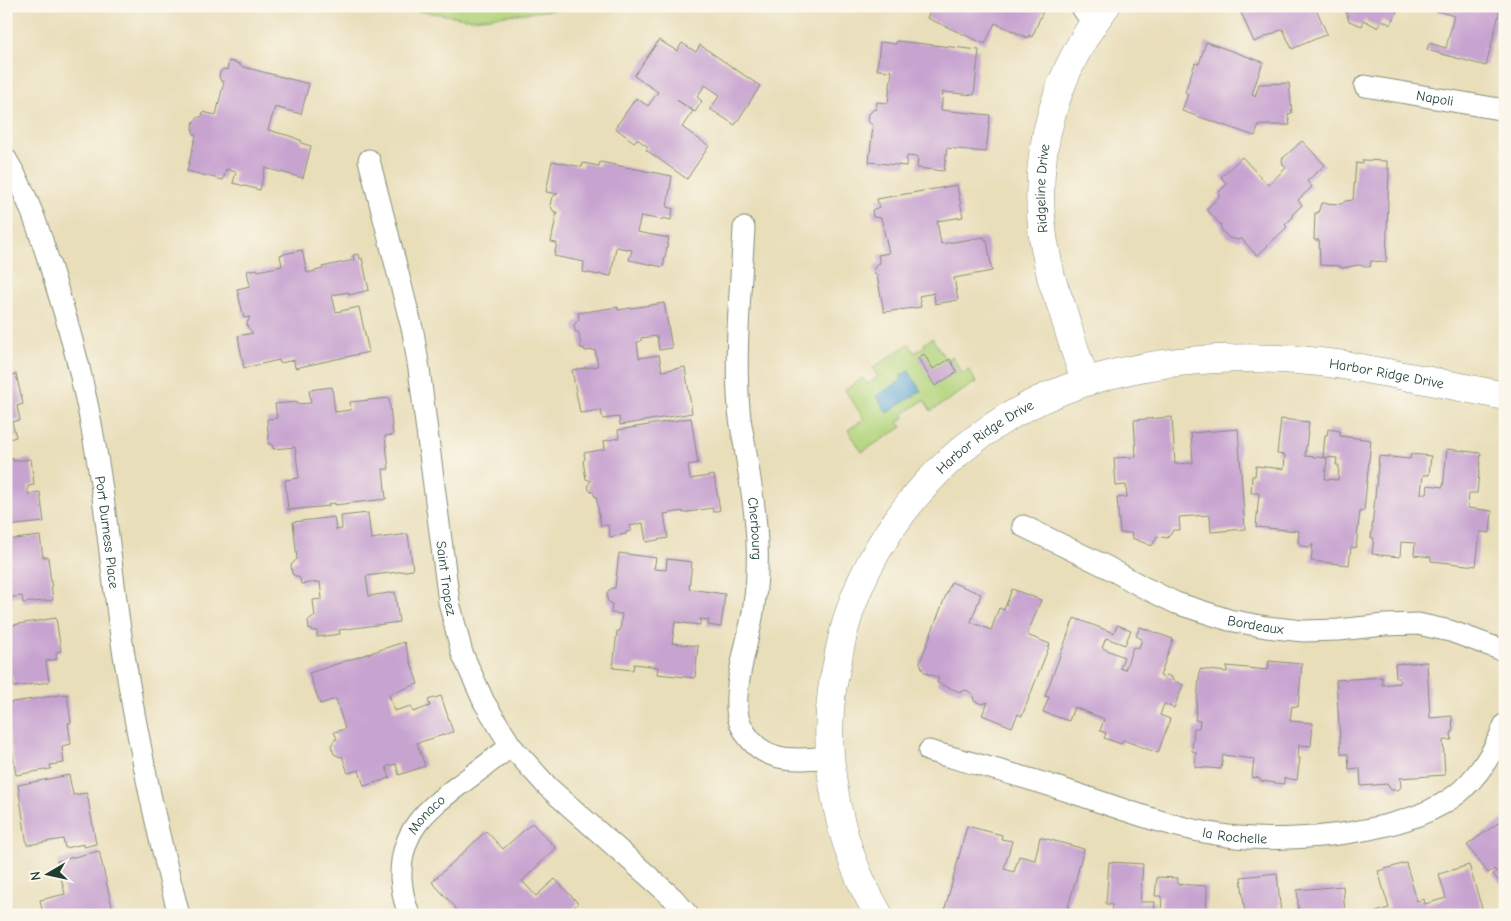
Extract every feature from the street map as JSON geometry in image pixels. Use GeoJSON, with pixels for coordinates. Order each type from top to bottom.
{"type":"FeatureCollection","features":[{"type":"Feature","properties":{"kind":"street","name":"Ridgeline Drive"},"geometry":{"type":"LineString","coordinates":[[1085,381],[1050,274],[1042,226],[1040,178],[1047,131],[1055,100],[1090,13]]}},
{"type":"Feature","properties":{"kind":"street","name":"Napoli"},"geometry":{"type":"LineString","coordinates":[[1365,86],[1505,110]]}},
{"type":"Feature","properties":{"kind":"street","name":"Port Durness Place"},"geometry":{"type":"LineString","coordinates":[[6,159],[21,186],[46,252],[67,319],[84,388],[97,457],[124,654],[147,781],[179,915]]}},
{"type":"Feature","properties":{"kind":"street","name":"Saint Tropez"},"geometry":{"type":"LineString","coordinates":[[369,160],[414,341],[449,602],[466,662],[484,702],[511,746],[548,787],[672,898],[688,915]]}},
{"type":"Feature","properties":{"kind":"street","name":"Cherbourg"},"geometry":{"type":"LineString","coordinates":[[744,228],[736,366],[739,411],[757,530],[757,571],[753,612],[736,704],[740,721],[748,737],[760,750],[777,758],[791,760],[831,757]]}},
{"type":"Feature","properties":{"kind":"street","name":"Harbor Ridge Drive"},"geometry":{"type":"LineString","coordinates":[[879,915],[854,863],[837,808],[831,757],[832,691],[843,634],[855,597],[871,561],[891,528],[921,490],[941,468],[970,442],[1002,420],[1036,401],[1085,381],[1128,370],[1195,360],[1263,358],[1330,363],[1430,380],[1505,396]]}},
{"type":"Feature","properties":{"kind":"street","name":"Bordeaux"},"geometry":{"type":"LineString","coordinates":[[1023,526],[1176,603],[1229,620],[1266,627],[1302,630],[1339,630],[1384,624],[1418,624],[1450,631],[1505,651]]}},
{"type":"Feature","properties":{"kind":"street","name":"la Rochelle"},"geometry":{"type":"LineString","coordinates":[[929,751],[1037,781],[1185,828],[1228,836],[1272,839],[1316,837],[1359,831],[1402,820],[1436,807],[1460,791],[1480,771],[1496,747],[1505,724]]}},
{"type":"Feature","properties":{"kind":"street","name":"Monaco"},"geometry":{"type":"LineString","coordinates":[[410,915],[402,889],[401,866],[406,842],[417,822],[430,808],[511,746]]}},
{"type":"Feature","properties":{"kind":"green space"},"geometry":{"type":"Polygon","coordinates":[[[386,6],[589,6],[472,19],[386,6]]]}},
{"type":"Feature","properties":{"kind":"green space"},"geometry":{"type":"Polygon","coordinates":[[[932,338],[946,360],[952,356],[963,374],[969,370],[976,382],[931,411],[924,400],[903,414],[905,417],[898,422],[902,427],[862,452],[848,430],[864,419],[845,390],[863,378],[867,384],[878,377],[873,368],[909,344],[915,353],[932,338]]]}},
{"type":"Feature","properties":{"kind":"water"},"geometry":{"type":"Polygon","coordinates":[[[909,371],[921,391],[887,413],[876,396],[902,380],[900,376],[909,371]]]}},
{"type":"Feature","properties":{"kind":"building"},"geometry":{"type":"Polygon","coordinates":[[[932,6],[1045,6],[1032,37],[1029,35],[1028,38],[995,23],[985,44],[927,18],[932,6]]]}},
{"type":"Feature","properties":{"kind":"building"},"geometry":{"type":"Polygon","coordinates":[[[1238,6],[1315,6],[1327,34],[1292,49],[1283,29],[1254,42],[1238,6]]]}},
{"type":"Feature","properties":{"kind":"building"},"geometry":{"type":"Polygon","coordinates":[[[1336,6],[1396,6],[1397,11],[1391,25],[1382,20],[1378,28],[1364,20],[1362,26],[1349,21],[1346,11],[1336,6]]]}},
{"type":"Feature","properties":{"kind":"building"},"geometry":{"type":"Polygon","coordinates":[[[1421,6],[1501,6],[1486,66],[1427,50],[1429,43],[1446,48],[1454,16],[1421,6]]]}},
{"type":"Feature","properties":{"kind":"building"},"geometry":{"type":"Polygon","coordinates":[[[659,40],[677,51],[682,43],[696,52],[700,45],[760,86],[735,125],[710,109],[720,95],[705,85],[697,97],[702,101],[695,112],[677,100],[693,111],[682,127],[709,146],[687,179],[646,150],[648,147],[637,139],[634,142],[615,128],[636,98],[648,106],[658,92],[634,76],[659,40]]]}},
{"type":"Feature","properties":{"kind":"building"},"geometry":{"type":"Polygon","coordinates":[[[897,41],[979,50],[974,95],[943,92],[941,110],[990,115],[986,152],[947,148],[944,171],[917,168],[918,157],[907,156],[906,166],[869,162],[873,126],[868,121],[869,114],[874,109],[876,110],[877,102],[888,103],[892,71],[877,70],[880,42],[896,44],[897,41]]]}},
{"type":"Feature","properties":{"kind":"building"},"geometry":{"type":"Polygon","coordinates":[[[1206,42],[1263,62],[1252,94],[1255,96],[1259,84],[1289,83],[1292,113],[1288,114],[1290,125],[1259,125],[1255,136],[1182,111],[1188,94],[1185,92],[1195,63],[1199,64],[1206,42]]]}},
{"type":"Feature","properties":{"kind":"building"},"geometry":{"type":"Polygon","coordinates":[[[229,61],[240,64],[240,66],[309,84],[301,114],[275,107],[268,130],[290,136],[302,141],[301,143],[311,146],[303,178],[265,168],[260,190],[233,183],[236,172],[226,169],[223,180],[187,171],[196,135],[192,128],[194,121],[202,117],[203,112],[216,115],[224,81],[221,81],[219,77],[220,72],[224,69],[227,70],[229,61]]]}},
{"type":"Feature","properties":{"kind":"building"},"geometry":{"type":"Polygon","coordinates":[[[1302,141],[1325,165],[1307,181],[1312,187],[1298,200],[1302,205],[1285,225],[1287,227],[1257,256],[1241,238],[1239,240],[1229,238],[1222,231],[1220,224],[1206,209],[1219,197],[1219,192],[1227,184],[1221,177],[1242,157],[1268,185],[1286,168],[1283,165],[1282,159],[1302,141]]]}},
{"type":"Feature","properties":{"kind":"building"},"geometry":{"type":"Polygon","coordinates":[[[1363,160],[1387,161],[1387,168],[1389,168],[1386,262],[1371,261],[1370,267],[1358,265],[1343,268],[1320,265],[1319,240],[1314,240],[1315,213],[1318,213],[1321,203],[1342,204],[1345,201],[1353,200],[1356,163],[1362,164],[1363,160]]]}},
{"type":"Feature","properties":{"kind":"building"},"geometry":{"type":"Polygon","coordinates":[[[552,161],[582,167],[583,163],[599,166],[600,162],[672,176],[667,207],[673,209],[671,220],[641,216],[637,232],[669,238],[663,267],[629,260],[632,250],[616,247],[611,276],[583,272],[584,262],[554,256],[557,243],[551,242],[557,212],[554,212],[550,205],[552,197],[558,194],[546,192],[552,161]]]}},
{"type":"Feature","properties":{"kind":"building"},"geometry":{"type":"Polygon","coordinates":[[[957,185],[963,217],[937,221],[941,244],[984,237],[987,240],[992,271],[954,278],[958,300],[935,304],[934,293],[919,296],[921,307],[884,312],[874,269],[880,263],[878,255],[889,253],[881,218],[873,217],[872,210],[879,207],[877,199],[957,185]]]}},
{"type":"Feature","properties":{"kind":"building"},"geometry":{"type":"Polygon","coordinates":[[[302,250],[307,273],[323,269],[322,267],[354,260],[353,255],[359,254],[360,259],[362,258],[369,290],[349,295],[349,292],[332,295],[336,312],[359,307],[369,352],[295,368],[294,360],[280,363],[279,360],[244,368],[238,336],[253,333],[248,328],[247,323],[250,317],[244,318],[237,289],[250,286],[247,271],[257,269],[258,271],[282,266],[280,255],[302,250]]]}},
{"type":"Feature","properties":{"kind":"building"},"geometry":{"type":"Polygon","coordinates":[[[664,303],[672,348],[659,350],[657,336],[641,338],[641,341],[637,342],[639,358],[659,355],[662,371],[685,367],[692,413],[620,425],[619,417],[603,419],[601,410],[580,413],[572,370],[598,366],[595,350],[585,351],[584,348],[581,349],[579,333],[575,331],[574,325],[579,320],[578,313],[618,307],[618,310],[664,303]]]}},
{"type":"Feature","properties":{"kind":"building"},"geometry":{"type":"Polygon","coordinates":[[[924,354],[933,369],[950,359],[957,372],[935,386],[918,358],[924,354]]]}},
{"type":"Feature","properties":{"kind":"building"},"geometry":{"type":"Polygon","coordinates":[[[16,374],[23,404],[17,406],[20,420],[12,422],[16,437],[6,440],[6,376],[16,374]]]}},
{"type":"Feature","properties":{"kind":"building"},"geometry":{"type":"Polygon","coordinates":[[[332,387],[335,412],[351,410],[350,402],[389,398],[393,435],[385,436],[389,469],[383,469],[386,499],[335,505],[335,503],[328,504],[329,506],[288,510],[285,480],[299,478],[295,447],[273,449],[272,444],[269,445],[267,419],[277,418],[275,404],[311,403],[309,390],[332,387]]]}},
{"type":"Feature","properties":{"kind":"building"},"geometry":{"type":"Polygon","coordinates":[[[1172,417],[1175,464],[1193,463],[1191,433],[1238,429],[1245,529],[1211,532],[1210,515],[1179,517],[1180,530],[1173,530],[1167,538],[1157,536],[1152,546],[1132,538],[1131,533],[1120,533],[1117,498],[1127,497],[1126,485],[1116,486],[1114,458],[1136,457],[1134,420],[1172,417]]]}},
{"type":"Feature","properties":{"kind":"building"},"geometry":{"type":"Polygon","coordinates":[[[691,418],[698,463],[688,465],[690,479],[714,475],[720,510],[713,512],[712,508],[664,514],[668,538],[646,542],[643,523],[630,526],[631,531],[626,532],[626,534],[610,537],[608,525],[601,526],[596,496],[589,490],[588,485],[591,481],[586,479],[583,461],[585,459],[584,453],[605,449],[604,441],[619,438],[618,430],[691,418]]]}},
{"type":"Feature","properties":{"kind":"building"},"geometry":{"type":"Polygon","coordinates":[[[1281,419],[1309,422],[1305,456],[1327,458],[1325,479],[1338,480],[1339,465],[1336,465],[1337,458],[1323,457],[1325,435],[1327,435],[1328,429],[1340,431],[1340,436],[1371,440],[1364,511],[1360,511],[1356,548],[1351,547],[1349,565],[1311,561],[1313,544],[1311,547],[1301,546],[1298,541],[1299,531],[1256,527],[1259,493],[1251,493],[1252,476],[1255,476],[1256,466],[1284,469],[1285,455],[1277,454],[1281,419]]]}},
{"type":"Feature","properties":{"kind":"building"},"geometry":{"type":"Polygon","coordinates":[[[1447,449],[1481,453],[1477,493],[1469,493],[1468,508],[1492,511],[1490,533],[1480,532],[1476,566],[1431,561],[1431,557],[1414,555],[1415,543],[1401,542],[1400,557],[1372,554],[1374,538],[1371,538],[1379,456],[1410,459],[1411,454],[1431,456],[1429,475],[1423,475],[1421,494],[1427,494],[1428,485],[1443,487],[1447,449]]]}},
{"type":"Feature","properties":{"kind":"building"},"geometry":{"type":"Polygon","coordinates":[[[13,458],[13,461],[31,459],[34,485],[28,486],[28,494],[40,492],[44,522],[6,526],[6,459],[13,458]]]}},
{"type":"Feature","properties":{"kind":"building"},"geometry":{"type":"Polygon","coordinates":[[[368,513],[371,539],[408,534],[413,570],[366,576],[369,596],[395,592],[399,622],[339,630],[340,634],[317,637],[317,631],[309,629],[308,621],[315,617],[313,600],[322,599],[320,582],[301,584],[300,578],[292,574],[291,565],[297,559],[293,522],[334,517],[336,530],[342,529],[341,516],[368,513]]]}},
{"type":"Feature","properties":{"kind":"building"},"geometry":{"type":"Polygon","coordinates":[[[40,536],[43,557],[48,557],[53,600],[23,603],[22,596],[6,598],[6,540],[40,536]]]}},
{"type":"Feature","properties":{"kind":"building"},"geometry":{"type":"Polygon","coordinates":[[[619,553],[656,558],[654,569],[666,570],[667,559],[692,562],[689,589],[725,594],[721,627],[708,625],[709,620],[700,619],[700,625],[675,622],[672,643],[698,646],[695,678],[657,674],[658,667],[634,664],[633,670],[613,668],[617,631],[620,631],[622,614],[611,613],[612,604],[607,600],[607,592],[615,588],[619,553]]]}},
{"type":"Feature","properties":{"kind":"building"},"geometry":{"type":"Polygon","coordinates":[[[951,582],[981,594],[971,622],[991,630],[999,608],[1004,610],[1012,589],[1041,600],[1027,635],[1050,644],[1022,716],[1018,714],[1012,727],[982,715],[988,702],[982,704],[974,701],[973,694],[966,690],[960,692],[937,683],[939,678],[925,673],[922,668],[920,662],[951,582]]]}},
{"type":"Feature","properties":{"kind":"building"},"geometry":{"type":"Polygon","coordinates":[[[56,618],[61,651],[56,652],[57,659],[46,661],[49,682],[14,687],[12,675],[8,676],[6,666],[6,626],[56,618]]]}},
{"type":"Feature","properties":{"kind":"building"},"geometry":{"type":"Polygon","coordinates":[[[1074,618],[1114,633],[1117,625],[1131,630],[1125,645],[1106,638],[1102,648],[1124,657],[1120,668],[1125,670],[1133,647],[1139,648],[1142,639],[1136,636],[1140,627],[1173,639],[1160,676],[1165,678],[1166,675],[1172,677],[1172,680],[1183,685],[1174,708],[1164,704],[1160,715],[1170,719],[1158,753],[1123,740],[1121,744],[1104,738],[1106,733],[1100,731],[1104,719],[1074,707],[1069,721],[1043,712],[1049,697],[1045,696],[1074,618]]]}},
{"type":"Feature","properties":{"kind":"building"},"geometry":{"type":"Polygon","coordinates":[[[404,642],[418,684],[389,694],[394,711],[411,706],[413,712],[430,706],[428,700],[441,696],[453,732],[417,743],[425,766],[399,775],[396,764],[386,767],[390,778],[364,786],[359,770],[348,773],[342,756],[334,754],[331,746],[334,740],[337,739],[334,732],[345,729],[336,699],[320,704],[309,673],[404,642]]]}},
{"type":"Feature","properties":{"kind":"building"},"geometry":{"type":"Polygon","coordinates":[[[1269,661],[1302,664],[1298,707],[1292,706],[1290,721],[1313,723],[1311,746],[1299,745],[1298,758],[1300,758],[1297,780],[1284,778],[1284,784],[1261,781],[1259,778],[1252,777],[1254,759],[1223,755],[1221,769],[1195,767],[1196,752],[1192,751],[1194,728],[1199,728],[1200,721],[1195,720],[1200,669],[1227,672],[1227,666],[1268,670],[1269,661]]]}},
{"type":"Feature","properties":{"kind":"building"},"geometry":{"type":"Polygon","coordinates":[[[1427,662],[1430,718],[1452,716],[1452,740],[1443,740],[1445,775],[1400,778],[1401,787],[1398,790],[1391,790],[1387,784],[1361,786],[1360,768],[1349,769],[1348,754],[1341,754],[1336,680],[1382,677],[1382,685],[1400,683],[1399,678],[1396,678],[1395,664],[1427,662]]]}},
{"type":"Feature","properties":{"kind":"building"},"geometry":{"type":"Polygon","coordinates":[[[67,694],[71,723],[68,723],[71,744],[62,746],[64,763],[50,765],[51,769],[16,775],[8,727],[6,728],[6,703],[67,694]]]}},
{"type":"Feature","properties":{"kind":"building"},"geometry":{"type":"Polygon","coordinates":[[[69,775],[73,795],[87,793],[96,844],[84,847],[84,844],[65,848],[63,839],[27,845],[18,785],[69,775]]]}},
{"type":"Feature","properties":{"kind":"building"},"geometry":{"type":"Polygon","coordinates":[[[1505,818],[1505,889],[1493,874],[1496,871],[1494,869],[1488,873],[1467,845],[1505,818]]]}},
{"type":"Feature","properties":{"kind":"building"},"geometry":{"type":"Polygon","coordinates":[[[532,823],[556,848],[522,881],[536,896],[555,879],[578,903],[566,915],[455,915],[456,908],[432,882],[486,831],[503,849],[532,823]]]}},
{"type":"Feature","properties":{"kind":"building"},"geometry":{"type":"Polygon","coordinates":[[[967,826],[1002,835],[1001,839],[1012,841],[1004,869],[1014,872],[1019,856],[1035,860],[1040,837],[1084,849],[1066,915],[1000,915],[986,911],[985,915],[952,915],[953,912],[945,909],[967,826]]]}},
{"type":"Feature","properties":{"kind":"building"},"geometry":{"type":"Polygon","coordinates":[[[99,851],[114,915],[43,915],[40,900],[65,894],[57,861],[99,851]]]}},
{"type":"Feature","properties":{"kind":"building"},"geometry":{"type":"Polygon","coordinates":[[[1109,862],[1143,864],[1140,902],[1155,902],[1154,915],[1111,915],[1112,904],[1106,904],[1109,862]]]}},
{"type":"Feature","properties":{"kind":"building"},"geometry":{"type":"Polygon","coordinates":[[[1406,863],[1417,901],[1424,899],[1425,904],[1446,898],[1439,874],[1469,865],[1484,915],[1366,915],[1389,908],[1378,871],[1406,863]]]}},
{"type":"Feature","properties":{"kind":"building"},"geometry":{"type":"Polygon","coordinates":[[[1277,873],[1281,915],[1245,915],[1241,877],[1277,873]]]}},
{"type":"Feature","properties":{"kind":"building"},"geometry":{"type":"Polygon","coordinates":[[[1157,877],[1178,878],[1177,884],[1207,886],[1206,915],[1161,915],[1162,896],[1155,896],[1157,877]]]}},
{"type":"Feature","properties":{"kind":"building"},"geometry":{"type":"Polygon","coordinates":[[[1343,886],[1345,915],[1299,915],[1297,890],[1343,886]]]}}]}
